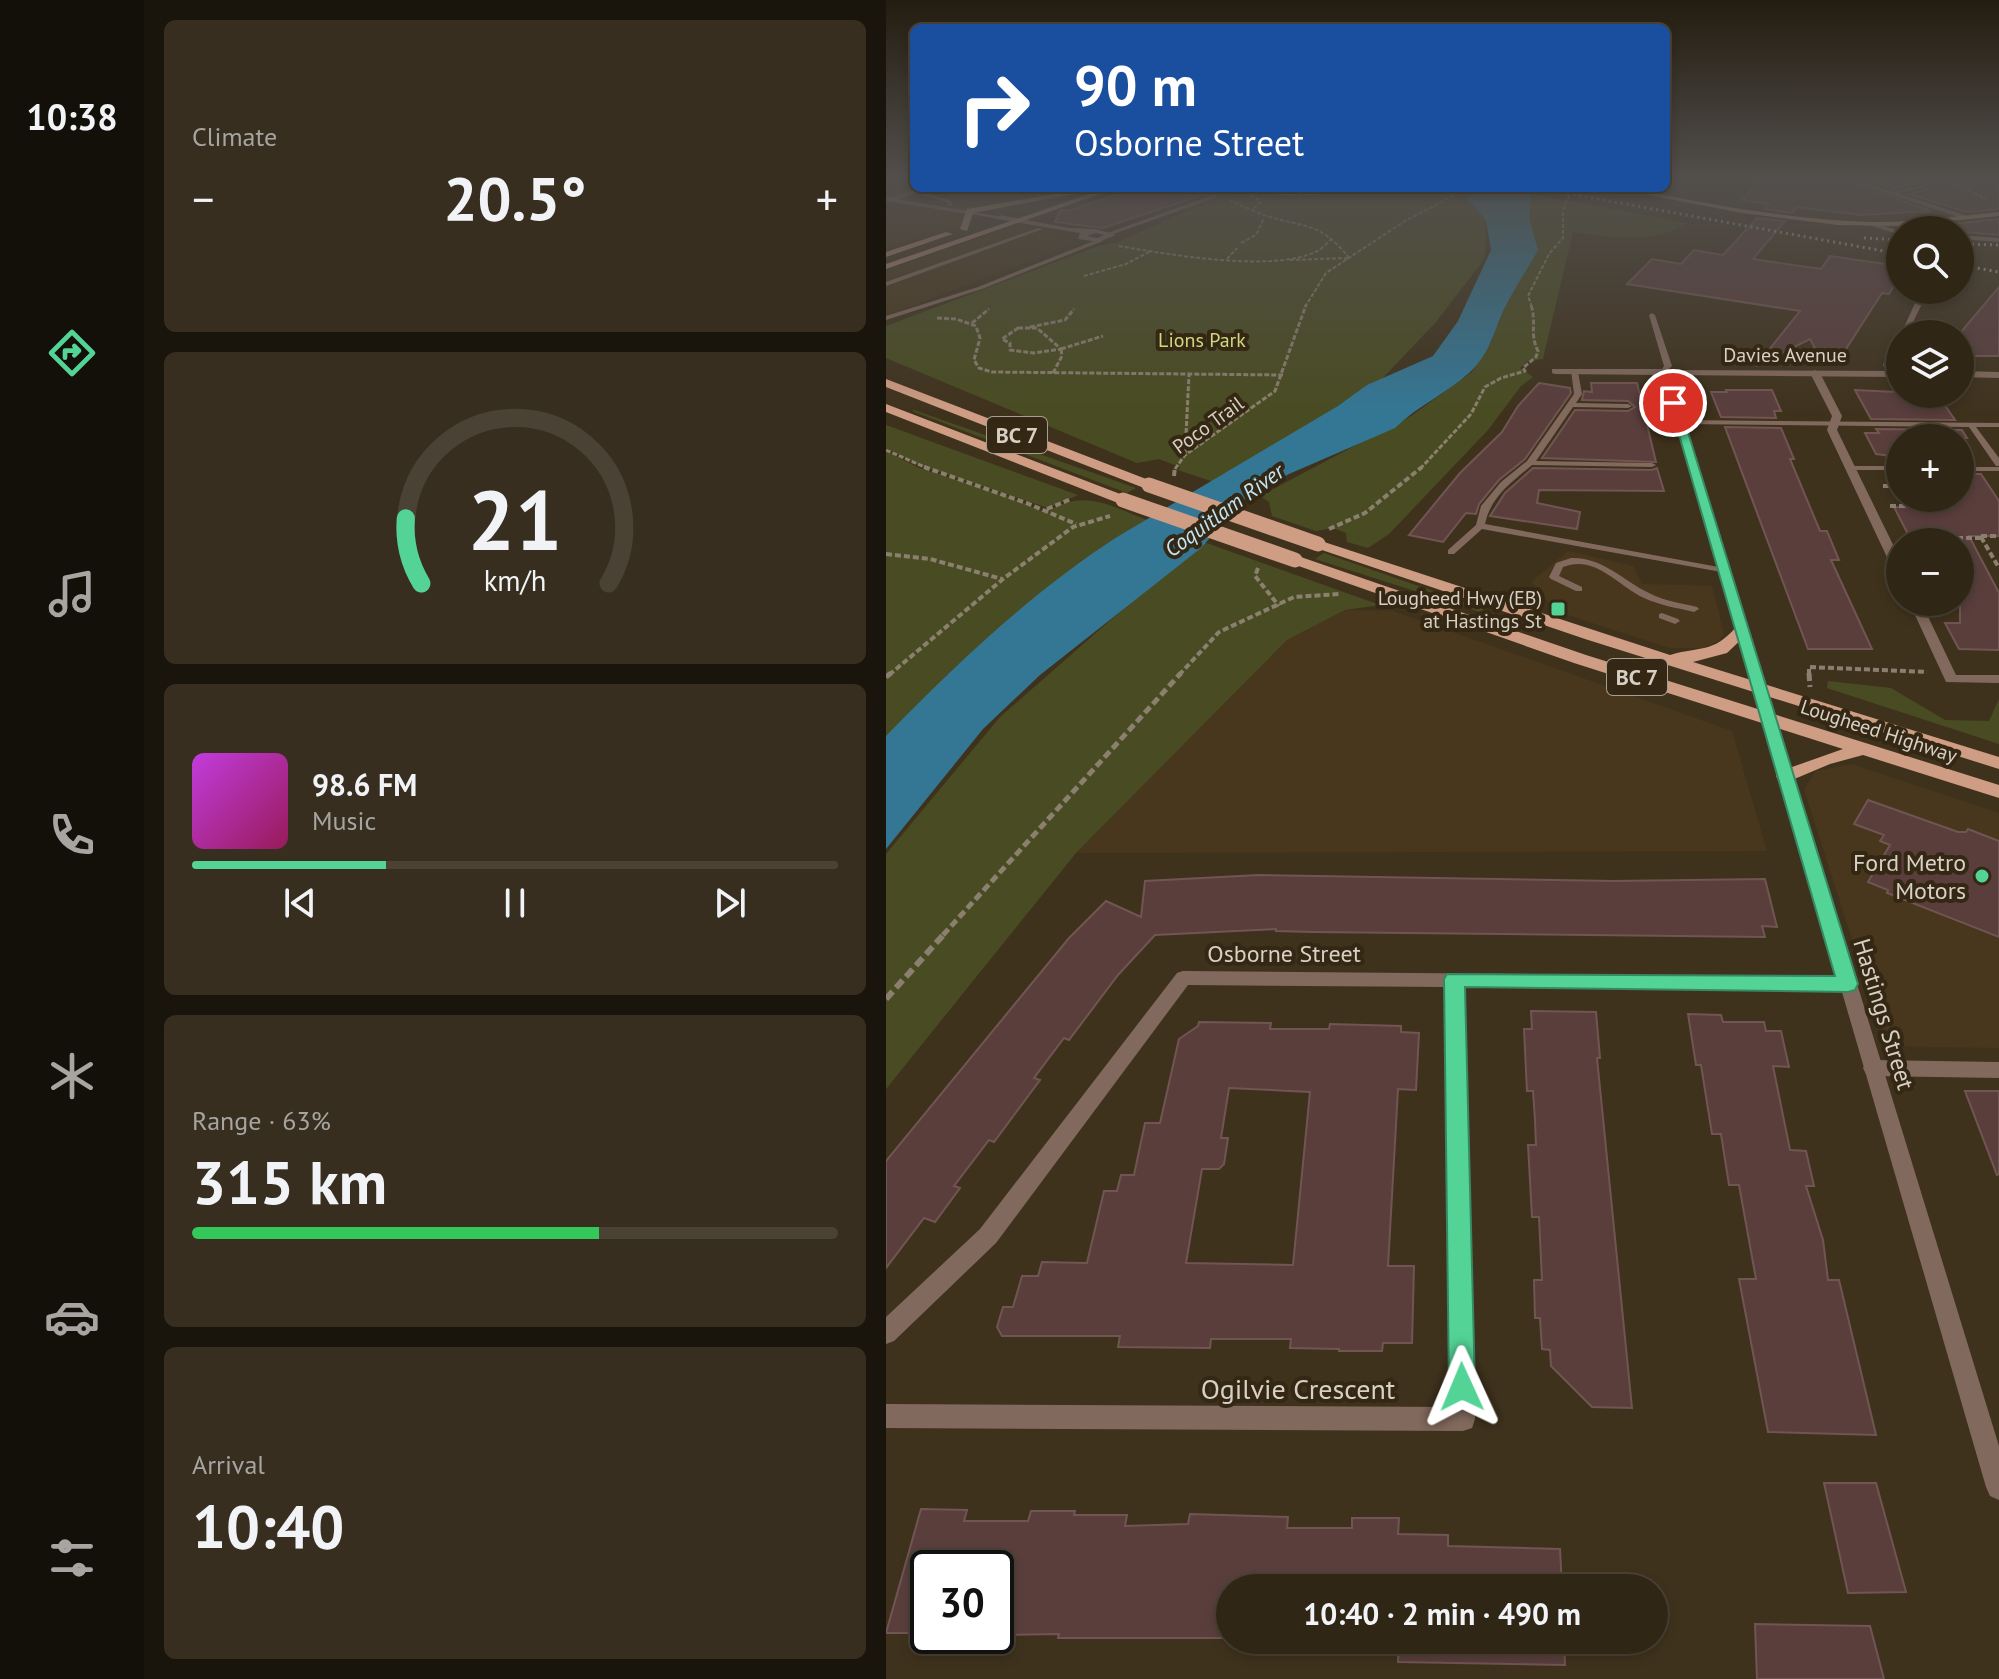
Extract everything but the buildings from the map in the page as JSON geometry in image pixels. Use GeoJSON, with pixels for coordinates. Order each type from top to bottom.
{"type":"FeatureCollection","features":[{"type":"Feature","properties":{"kind":"main road"},"geometry":{"type":"LineString","coordinates":[[886,267],[917,256]]}},
{"type":"Feature","properties":{"kind":"main road","name":"Lougheed Highway"},"geometry":{"type":"LineString","coordinates":[[886,383],[1149,485],[1323,537],[1653,655],[1999,763]]}},
{"type":"Feature","properties":{"kind":"main road","name":"Lougheed Highway"},"geometry":{"type":"LineString","coordinates":[[886,408],[1123,506],[1295,560],[1505,634],[1999,792]]}},
{"type":"Feature","properties":{"kind":"main road"},"geometry":{"type":"LineString","coordinates":[[1653,655],[1686,658],[1712,654],[1726,648],[1742,630]]}},
{"type":"Feature","properties":{"kind":"main road"},"geometry":{"type":"LineString","coordinates":[[1785,776],[1863,749]]}},
{"type":"Feature","properties":{"kind":"street","name":"Davies Avenue"},"geometry":{"type":"LineString","coordinates":[[1555,371],[1886,374]]}},
{"type":"Feature","properties":{"kind":"street","name":"Hastings Street"},"geometry":{"type":"LineString","coordinates":[[1664,372],[1999,1487]]}},
{"type":"Feature","properties":{"kind":"street"},"geometry":{"type":"LineString","coordinates":[[1815,373],[1837,416],[1832,430],[1886,543]]}},
{"type":"Feature","properties":{"kind":"street"},"geometry":{"type":"LineString","coordinates":[[1974,374],[1999,375]]}},
{"type":"Feature","properties":{"kind":"street"},"geometry":{"type":"LineString","coordinates":[[1922,616],[1951,679],[1999,679]]}},
{"type":"Feature","properties":{"kind":"street","name":"Osborne Street"},"geometry":{"type":"LineString","coordinates":[[886,1333],[988,1236],[1183,978],[1848,984]]}},
{"type":"Feature","properties":{"kind":"street","name":"Ogilvie Crescent"},"geometry":{"type":"LineString","coordinates":[[886,1416],[1463,1419],[1454,979]]}},
{"type":"Feature","properties":{"kind":"street"},"geometry":{"type":"LineString","coordinates":[[1873,1068],[1999,1070]]}},
{"type":"Feature","properties":{"kind":"lane"},"geometry":{"type":"LineString","coordinates":[[886,284],[963,256]]}},
{"type":"Feature","properties":{"kind":"lane"},"geometry":{"type":"LineString","coordinates":[[968,290],[1043,256]]}},
{"type":"Feature","properties":{"kind":"lane"},"geometry":{"type":"LineString","coordinates":[[886,318],[1058,256]]}},
{"type":"Feature","properties":{"kind":"lane"},"geometry":{"type":"LineString","coordinates":[[1652,315],[1668,366],[1664,372]]}},
{"type":"Feature","properties":{"kind":"lane"},"geometry":{"type":"LineString","coordinates":[[1451,552],[1480,526],[1484,508],[1504,484],[1530,463],[1571,405],[1578,394],[1574,372]]}},
{"type":"Feature","properties":{"kind":"lane"},"geometry":{"type":"LineString","coordinates":[[1571,405],[1628,406]]}},
{"type":"Feature","properties":{"kind":"lane"},"geometry":{"type":"LineString","coordinates":[[1679,422],[1886,424]]}},
{"type":"Feature","properties":{"kind":"lane"},"geometry":{"type":"LineString","coordinates":[[1974,425],[1999,425]]}},
{"type":"Feature","properties":{"kind":"lane"},"geometry":{"type":"LineString","coordinates":[[1974,430],[1999,467]]}},
{"type":"Feature","properties":{"kind":"lane"},"geometry":{"type":"LineString","coordinates":[[1530,463],[1652,465]]}},
{"type":"Feature","properties":{"kind":"lane"},"geometry":{"type":"LineString","coordinates":[[1974,468],[1999,467]]}},
{"type":"Feature","properties":{"kind":"lane"},"geometry":{"type":"LineString","coordinates":[[1850,468],[1886,468]]}},
{"type":"Feature","properties":{"kind":"lane"},"geometry":{"type":"LineString","coordinates":[[1480,526],[1724,571]]}},
{"type":"Feature","properties":{"kind":"lane"},"geometry":{"type":"LineString","coordinates":[[1579,589],[1554,577],[1559,565],[1574,561],[1594,564],[1609,570],[1642,593],[1694,609]]}},
{"type":"Feature","properties":{"kind":"lane"},"geometry":{"type":"LineString","coordinates":[[1662,616],[1675,621]]}},
{"type":"Feature","properties":{"kind":"path"},"geometry":{"type":"LineString","coordinates":[[1084,276],[1142,256]]}},
{"type":"Feature","properties":{"kind":"path"},"geometry":{"type":"LineString","coordinates":[[1202,256],[1284,260],[1349,258]]}},
{"type":"Feature","properties":{"kind":"path"},"geometry":{"type":"LineString","coordinates":[[1284,260],[1297,256]]}},
{"type":"Feature","properties":{"kind":"path"},"geometry":{"type":"LineString","coordinates":[[1323,537],[1360,516],[1431,463],[1473,411],[1481,390],[1498,379],[1525,371],[1523,368],[1536,357],[1538,351],[1531,337],[1535,311],[1528,296],[1548,256]]}},
{"type":"Feature","properties":{"kind":"path","name":"Poco Trail"},"geometry":{"type":"LineString","coordinates":[[1171,481],[1175,466],[1185,455],[1270,396],[1283,375],[1307,300],[1326,273],[1349,258]]}},
{"type":"Feature","properties":{"kind":"path"},"geometry":{"type":"LineString","coordinates":[[972,323],[989,309]]}},
{"type":"Feature","properties":{"kind":"path"},"geometry":{"type":"LineString","coordinates":[[1074,309],[1065,320],[1010,330],[1002,339],[1010,343],[1009,347],[1014,351],[1029,353],[1062,348],[1103,336]]}},
{"type":"Feature","properties":{"kind":"path"},"geometry":{"type":"LineString","coordinates":[[902,314],[972,323],[980,330],[974,360],[979,368],[992,372],[1283,375]]}},
{"type":"Feature","properties":{"kind":"path"},"geometry":{"type":"LineString","coordinates":[[1029,327],[1041,330],[1042,336],[1056,341],[1062,348],[1061,361],[1053,374]]}},
{"type":"Feature","properties":{"kind":"path"},"geometry":{"type":"LineString","coordinates":[[1185,455],[1189,375]]}},
{"type":"Feature","properties":{"kind":"path"},"geometry":{"type":"LineString","coordinates":[[886,450],[923,468],[1010,495],[1077,525]]}},
{"type":"Feature","properties":{"kind":"path"},"geometry":{"type":"LineString","coordinates":[[1046,510],[1078,497]]}},
{"type":"Feature","properties":{"kind":"path"},"geometry":{"type":"LineString","coordinates":[[886,677],[1003,579],[1077,525],[1123,506]]}},
{"type":"Feature","properties":{"kind":"path"},"geometry":{"type":"LineString","coordinates":[[1974,538],[1999,536]]}},
{"type":"Feature","properties":{"kind":"path"},"geometry":{"type":"LineString","coordinates":[[1982,538],[1999,568]]}},
{"type":"Feature","properties":{"kind":"path"},"geometry":{"type":"LineString","coordinates":[[886,554],[930,559],[1003,579]]}},
{"type":"Feature","properties":{"kind":"path"},"geometry":{"type":"LineString","coordinates":[[1260,563],[1255,576],[1279,606]]}},
{"type":"Feature","properties":{"kind":"path"},"geometry":{"type":"LineString","coordinates":[[886,999],[1067,795],[1219,632],[1294,597],[1345,594]]}},
{"type":"Feature","properties":{"kind":"path"},"geometry":{"type":"LineString","coordinates":[[1810,688],[1809,667],[1919,670],[1951,679]]}},
{"type":"Feature","properties":{"kind":"shaded area"},"geometry":{"type":"Polygon","coordinates":[[[926,256],[1042,256],[886,316],[886,270],[926,256]]]}},
{"type":"Feature","properties":{"kind":"shaded area"},"geometry":{"type":"Polygon","coordinates":[[[1568,551],[1633,566],[1642,584],[1712,586],[1724,634],[1717,642],[1703,648],[1669,648],[1556,611],[1531,582],[1568,551]]]}},
{"type":"Feature","properties":{"kind":"shaded area"},"geometry":{"type":"Polygon","coordinates":[[[1345,610],[1393,611],[1732,731],[1767,851],[1076,853],[1287,640],[1345,610]]]}},
{"type":"Feature","properties":{"kind":"shaded area"},"geometry":{"type":"Polygon","coordinates":[[[1851,764],[1999,813],[1999,1048],[1886,1046],[1804,789],[1816,771],[1851,764]]]}},
{"type":"Feature","properties":{"kind":"green space","name":"Lions Park"},"geometry":{"type":"Polygon","coordinates":[[[1071,256],[1485,256],[1436,322],[1380,381],[1226,486],[1178,470],[1180,467],[1159,459],[1137,463],[886,358],[886,326],[1071,256]]]}},
{"type":"Feature","properties":{"kind":"green space"},"geometry":{"type":"Polygon","coordinates":[[[1512,256],[1567,256],[1543,359],[1528,361],[1520,368],[1533,377],[1521,386],[1488,430],[1389,534],[1368,548],[1347,542],[1346,533],[1333,528],[1316,531],[1272,516],[1269,502],[1260,496],[1411,416],[1472,372],[1492,340],[1512,256]]]}},
{"type":"Feature","properties":{"kind":"green space"},"geometry":{"type":"Polygon","coordinates":[[[914,410],[1136,488],[1127,493],[914,410]]]}},
{"type":"Feature","properties":{"kind":"green space"},"geometry":{"type":"Polygon","coordinates":[[[886,425],[1078,495],[1048,508],[919,465],[886,448],[886,425]]]}},
{"type":"Feature","properties":{"kind":"green space"},"geometry":{"type":"Polygon","coordinates":[[[886,451],[919,468],[1005,495],[1046,513],[1060,505],[1086,500],[1112,506],[1152,522],[886,749],[886,451]]]}},
{"type":"Feature","properties":{"kind":"green space"},"geometry":{"type":"Polygon","coordinates":[[[1201,541],[1380,605],[1345,610],[1287,640],[1076,853],[886,1089],[886,854],[1000,717],[1201,541]]]}},
{"type":"Feature","properties":{"kind":"green space"},"geometry":{"type":"Polygon","coordinates":[[[1324,553],[1484,609],[1480,612],[1315,559],[1324,553]]]}},
{"type":"Feature","properties":{"kind":"green space"},"geometry":{"type":"Polygon","coordinates":[[[1828,681],[1891,688],[1945,720],[1989,721],[1999,699],[1999,744],[1827,688],[1828,681]]]}},
{"type":"Feature","properties":{"kind":"water","name":"Coquitlam River"},"geometry":{"type":"Polygon","coordinates":[[[1488,256],[1534,256],[1476,366],[1395,428],[1289,474],[1242,501],[1201,548],[1040,675],[983,729],[886,849],[886,736],[996,630],[1055,581],[1117,537],[1338,406],[1367,385],[1433,356],[1458,321],[1488,256]]]}},
{"type":"Feature","properties":{"kind":"railway"},"geometry":{"type":"LineString","coordinates":[[1974,268],[1999,272]]}},
{"type":"Feature","properties":{"kind":"place","name":"Lougheed Hwy (EB) at Hastings St"},"geometry":{"type":"Point","coordinates":[1558,609]}},
{"type":"Feature","properties":{"kind":"place","name":"Ford Metro Motors"},"geometry":{"type":"Point","coordinates":[1982,876]}},
{"type":"Feature","properties":{"kind":"route"},"geometry":{"type":"LineString","coordinates":[[1462,1387],[1454,979],[1848,984],[1673,403]]}}]}
